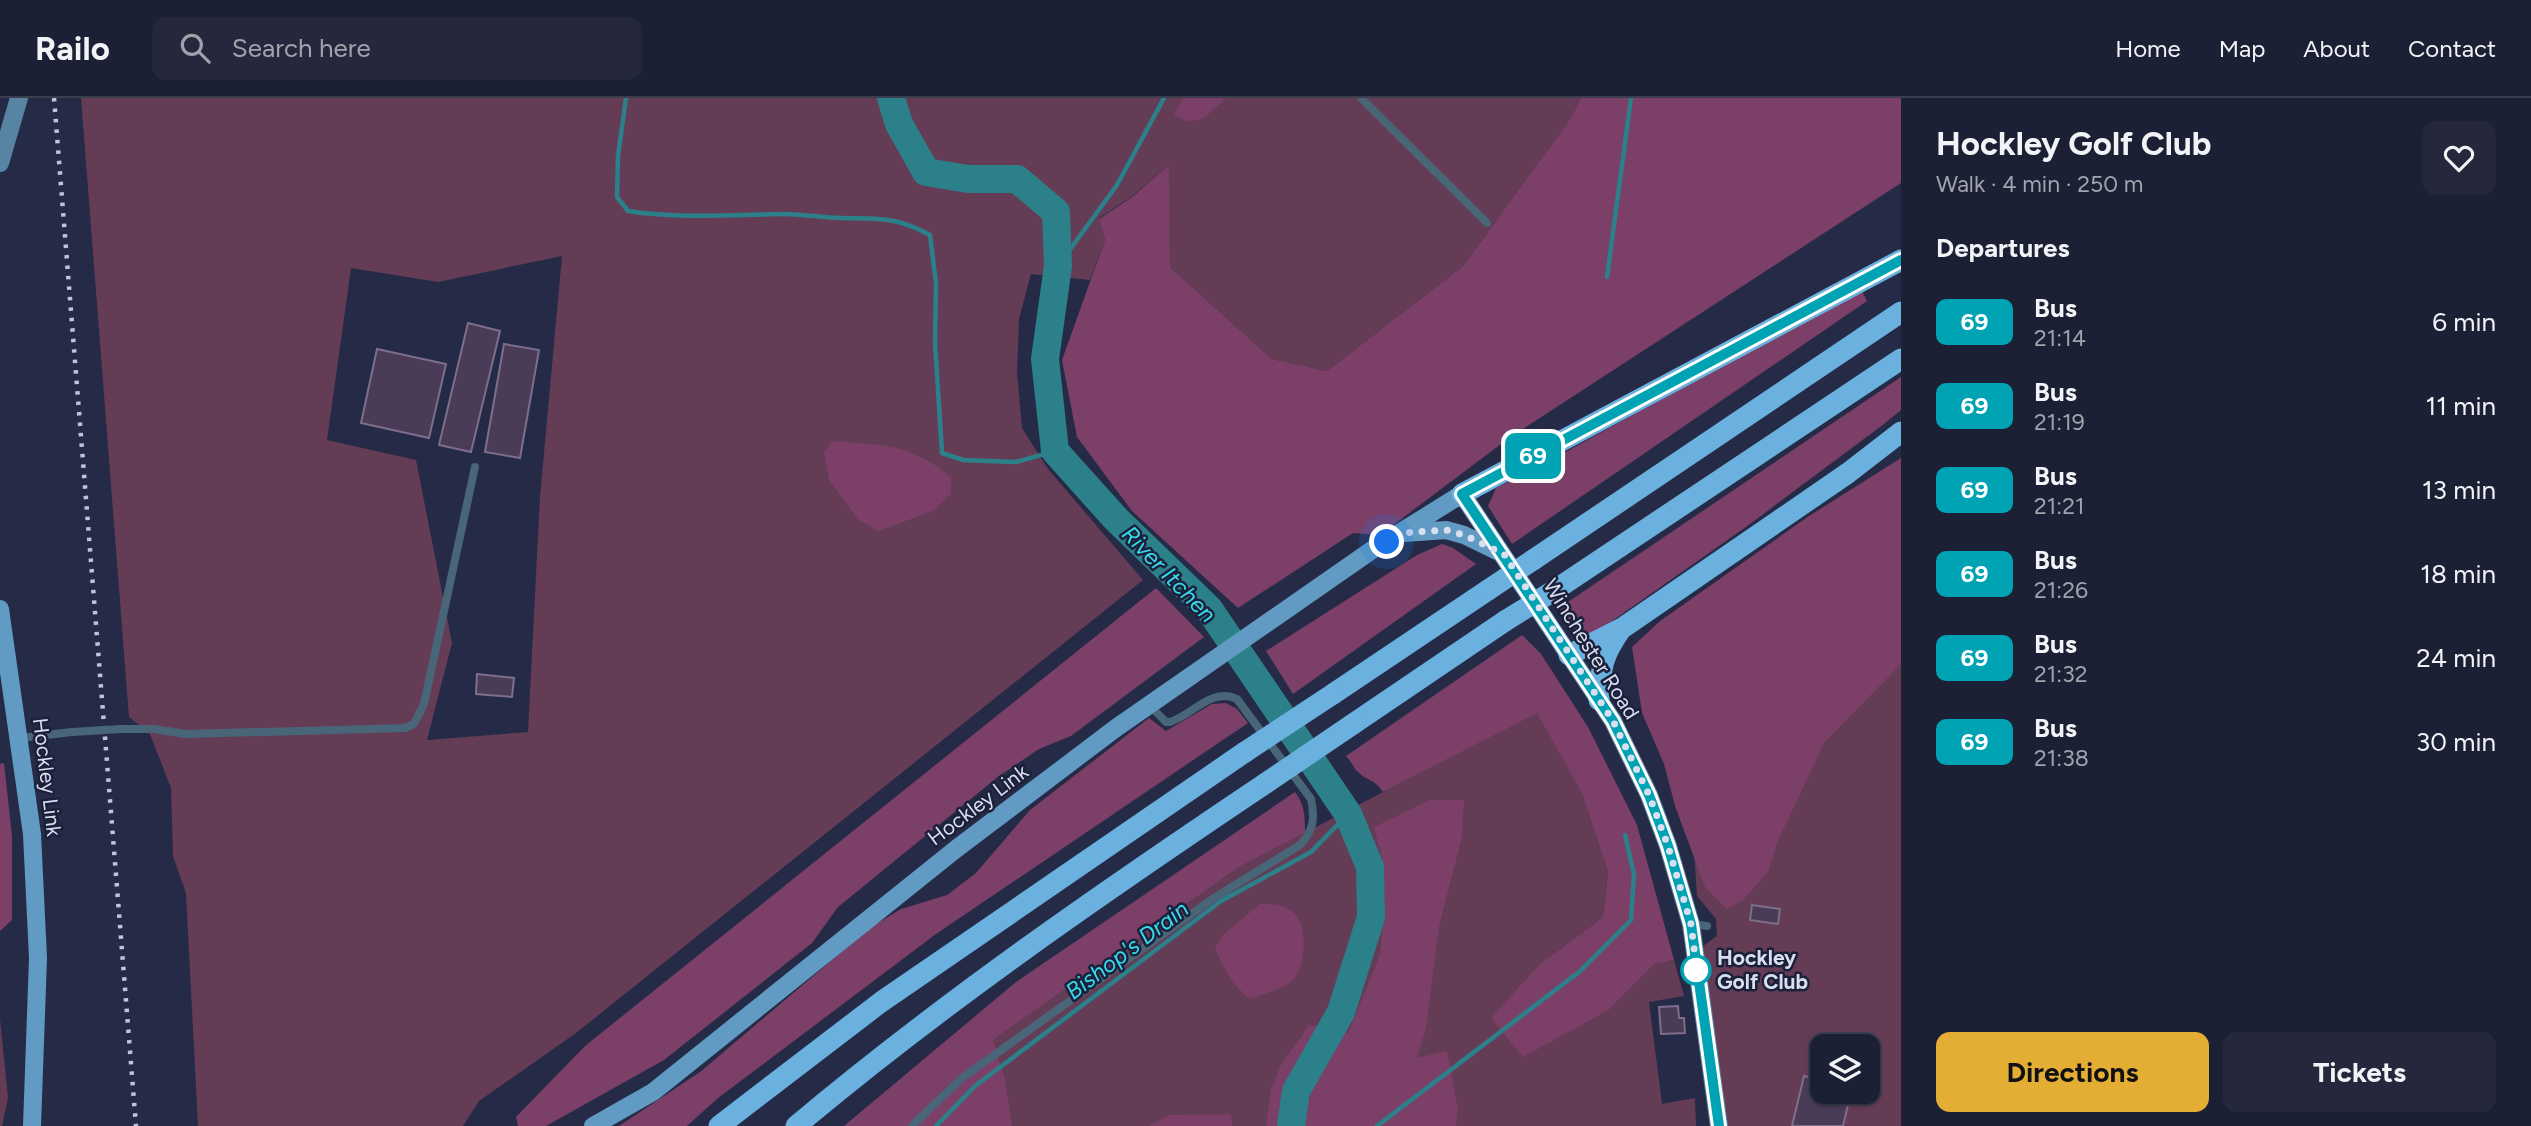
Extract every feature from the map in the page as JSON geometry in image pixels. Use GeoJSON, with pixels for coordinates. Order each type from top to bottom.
{"type":"FeatureCollection","features":[{"type":"Feature","properties":{"kind":"highway"},"geometry":{"type":"LineString","coordinates":[[1462,494],[1901,260]]}},
{"type":"Feature","properties":{"kind":"highway"},"geometry":{"type":"LineString","coordinates":[[719,1126],[881,1002],[1245,752],[1901,312]]}},
{"type":"Feature","properties":{"kind":"highway"},"geometry":{"type":"LineString","coordinates":[[796,1126],[888,1050],[1060,923],[1506,621],[1901,359]]}},
{"type":"Feature","properties":{"kind":"highway"},"geometry":{"type":"LineString","coordinates":[[1569,655],[1623,626],[1848,473],[1901,432]]}},
{"type":"Feature","properties":{"kind":"highway"},"geometry":{"type":"LineString","coordinates":[[1599,700],[1601,671],[1606,651],[1623,626]]}},
{"type":"Feature","properties":{"kind":"main road"},"geometry":{"type":"LineString","coordinates":[[0,163],[19,98]]}},
{"type":"Feature","properties":{"kind":"main road","name":"Hockley Link"},"geometry":{"type":"LineString","coordinates":[[593,1126],[653,1092],[956,849],[1149,705],[1462,494]]}},
{"type":"Feature","properties":{"kind":"main road","name":"Winchester Road"},"geometry":{"type":"LineString","coordinates":[[1462,494],[1613,721],[1649,795],[1699,925],[1719,1126]]}},
{"type":"Feature","properties":{"kind":"main road"},"geometry":{"type":"LineString","coordinates":[[1401,533],[1446,530],[1464,535],[1504,554]]}},
{"type":"Feature","properties":{"kind":"main road","name":"Hockley Link"},"geometry":{"type":"LineString","coordinates":[[0,609],[32,834],[38,958],[31,1124]]}},
{"type":"Feature","properties":{"kind":"lane"},"geometry":{"type":"LineString","coordinates":[[1362,98],[1487,223]]}},
{"type":"Feature","properties":{"kind":"lane"},"geometry":{"type":"LineString","coordinates":[[20,738],[121,729],[154,729],[186,734],[405,728],[414,724],[424,704],[475,467]]}},
{"type":"Feature","properties":{"kind":"lane"},"geometry":{"type":"LineString","coordinates":[[912,1126],[962,1078],[1214,898],[1300,845],[1311,833],[1314,814],[1311,799],[1237,699],[1229,695],[1218,697],[1170,722],[1166,722],[1149,705]]}},
{"type":"Feature","properties":{"kind":"shaded area"},"geometry":{"type":"Polygon","coordinates":[[[81,98],[1581,98],[1570,119],[1463,266],[1327,371],[1272,359],[1170,267],[1168,166],[1131,197],[1099,218],[1105,240],[1090,280],[1031,274],[1019,319],[1017,372],[1022,428],[1048,469],[1143,580],[576,1033],[479,1101],[463,1126],[198,1126],[186,893],[173,856],[171,788],[150,734],[129,717],[81,98]],[[562,256],[438,282],[351,268],[327,440],[416,460],[452,643],[427,740],[528,732],[540,497],[562,256]]]}},
{"type":"Feature","properties":{"kind":"shaded area"},"geometry":{"type":"Polygon","coordinates":[[[1183,98],[1226,98],[1204,118],[1187,122],[1174,114],[1183,98]]]}},
{"type":"Feature","properties":{"kind":"shaded area"},"geometry":{"type":"Polygon","coordinates":[[[1581,98],[1901,98],[1901,183],[1509,438],[1380,535],[1353,533],[1238,608],[1132,511],[1077,437],[1062,360],[1105,240],[1099,219],[1132,197],[1169,165],[1170,267],[1272,359],[1327,371],[1463,266],[1570,119],[1581,98]]]}},
{"type":"Feature","properties":{"kind":"shaded area"},"geometry":{"type":"Polygon","coordinates":[[[1861,289],[1867,301],[1512,544],[1488,506],[1496,488],[1861,289]]]}},
{"type":"Feature","properties":{"kind":"shaded area"},"geometry":{"type":"Polygon","coordinates":[[[1901,377],[1901,410],[1884,424],[1746,527],[1605,626],[1580,638],[1559,608],[1901,377]]]}},
{"type":"Feature","properties":{"kind":"shaded area"},"geometry":{"type":"Polygon","coordinates":[[[833,441],[882,445],[921,457],[951,477],[951,494],[933,511],[878,531],[858,519],[829,480],[824,452],[833,441]]]}},
{"type":"Feature","properties":{"kind":"shaded area"},"geometry":{"type":"Polygon","coordinates":[[[1901,458],[1901,664],[1824,743],[1777,843],[1768,872],[1743,900],[1727,909],[1705,887],[1675,806],[1664,764],[1642,713],[1632,647],[1660,621],[1809,516],[1901,458]]]}},
{"type":"Feature","properties":{"kind":"shaded area","name":"Hockley Golf Club"},"geometry":{"type":"Polygon","coordinates":[[[1901,483],[1901,1126],[1724,1126],[1703,946],[1717,936],[1716,919],[1697,896],[1680,632],[1901,483]]]}},
{"type":"Feature","properties":{"kind":"shaded area"},"geometry":{"type":"Polygon","coordinates":[[[1442,544],[1453,548],[1476,564],[1293,694],[1266,651],[1417,555],[1442,544]]]}},
{"type":"Feature","properties":{"kind":"shaded area"},"geometry":{"type":"Polygon","coordinates":[[[1156,588],[1204,637],[1071,736],[1039,749],[999,776],[838,907],[812,943],[664,1060],[546,1126],[518,1126],[516,1117],[585,1046],[1156,588]]]}},
{"type":"Feature","properties":{"kind":"shaded area"},"geometry":{"type":"Polygon","coordinates":[[[1522,635],[1541,654],[1588,727],[1637,825],[1674,960],[1655,964],[1610,1009],[1523,1057],[1491,1018],[1540,964],[1603,917],[1608,872],[1582,794],[1537,713],[1383,792],[1356,770],[1346,756],[1522,635]]]}},
{"type":"Feature","properties":{"kind":"shaded area"},"geometry":{"type":"Polygon","coordinates":[[[1226,703],[1237,709],[1248,723],[936,934],[718,1098],[687,1126],[619,1126],[700,1072],[871,927],[901,909],[947,895],[976,873],[1030,810],[1149,718],[1166,731],[1212,704],[1226,703]]]}},
{"type":"Feature","properties":{"kind":"shaded area"},"geometry":{"type":"Polygon","coordinates":[[[1537,712],[1582,794],[1608,872],[1603,917],[1540,964],[1610,1009],[1655,964],[1674,960],[1684,996],[1649,1002],[1662,1104],[1695,1098],[1696,1126],[890,1126],[960,1063],[1241,866],[1537,712]]]}},
{"type":"Feature","properties":{"kind":"shaded area"},"geometry":{"type":"Polygon","coordinates":[[[4,763],[12,836],[12,920],[0,931],[0,764],[4,763]]]}},
{"type":"Feature","properties":{"kind":"shaded area"},"geometry":{"type":"Polygon","coordinates":[[[1295,792],[1303,806],[1305,833],[1241,866],[993,1040],[1005,1080],[1012,1126],[844,1126],[1016,982],[1295,792]]]}},
{"type":"Feature","properties":{"kind":"shaded area"},"geometry":{"type":"Polygon","coordinates":[[[1430,800],[1464,800],[1462,837],[1439,926],[1426,1028],[1417,1058],[1447,1051],[1458,1109],[1456,1126],[1266,1126],[1271,1089],[1281,1065],[1309,1025],[1348,1033],[1380,955],[1385,903],[1383,862],[1374,827],[1430,800]]]}},
{"type":"Feature","properties":{"kind":"shaded area"},"geometry":{"type":"Polygon","coordinates":[[[1260,904],[1284,907],[1296,915],[1302,929],[1304,949],[1300,969],[1291,982],[1250,999],[1229,976],[1215,947],[1224,934],[1260,904]]]}},
{"type":"Feature","properties":{"kind":"shaded area"},"geometry":{"type":"Polygon","coordinates":[[[0,1019],[8,1098],[2,1126],[0,1126],[0,1019]]]}},
{"type":"Feature","properties":{"kind":"shaded area"},"geometry":{"type":"Polygon","coordinates":[[[1231,1114],[1232,1126],[1149,1126],[1169,1115],[1231,1114]]]}},
{"type":"Feature","properties":{"kind":"building"},"geometry":{"type":"Polygon","coordinates":[[[468,323],[500,331],[471,452],[439,445],[468,323]]]}},
{"type":"Feature","properties":{"kind":"building"},"geometry":{"type":"Polygon","coordinates":[[[504,344],[539,350],[520,458],[485,452],[504,344]]]}},
{"type":"Feature","properties":{"kind":"building"},"geometry":{"type":"Polygon","coordinates":[[[377,349],[446,364],[429,438],[361,423],[377,349]]]}},
{"type":"Feature","properties":{"kind":"building"},"geometry":{"type":"Polygon","coordinates":[[[477,674],[514,678],[512,697],[476,694],[477,674]]]}},
{"type":"Feature","properties":{"kind":"building"},"geometry":{"type":"Polygon","coordinates":[[[1752,905],[1780,909],[1778,924],[1750,920],[1752,905]]]}},
{"type":"Feature","properties":{"kind":"building"},"geometry":{"type":"Polygon","coordinates":[[[1678,1006],[1679,1018],[1684,1018],[1685,1033],[1661,1034],[1659,1007],[1678,1006]]]}},
{"type":"Feature","properties":{"kind":"building"},"geometry":{"type":"Polygon","coordinates":[[[1804,1076],[1810,1077],[1810,1104],[1848,1104],[1843,1126],[1792,1126],[1804,1076]]]}},
{"type":"Feature","properties":{"kind":"waterway"},"geometry":{"type":"LineString","coordinates":[[626,98],[618,156],[617,197],[628,211],[686,216],[783,214],[877,219],[907,224],[930,235],[936,283],[935,343],[942,453],[963,460],[1016,462],[1055,451]]}},
{"type":"Feature","properties":{"kind":"waterway","name":"River Itchen"},"geometry":{"type":"LineString","coordinates":[[891,98],[899,124],[926,172],[968,179],[1017,179],[1056,212],[1058,266],[1045,359],[1055,451],[1116,519],[1209,609],[1348,814],[1370,867],[1371,917],[1341,1012],[1296,1091],[1291,1126]]}},
{"type":"Feature","properties":{"kind":"waterway"},"geometry":{"type":"LineString","coordinates":[[1058,266],[1117,185],[1164,98]]}},
{"type":"Feature","properties":{"kind":"waterway"},"geometry":{"type":"LineString","coordinates":[[1607,277],[1631,98]]}},
{"type":"Feature","properties":{"kind":"waterway","name":"Bishop's Drain"},"geometry":{"type":"LineString","coordinates":[[936,1126],[975,1086],[1221,901],[1311,852],[1348,814]]}},
{"type":"Feature","properties":{"kind":"waterway"},"geometry":{"type":"LineString","coordinates":[[1377,1126],[1579,972],[1631,920],[1634,874],[1625,835]]}},
{"type":"Feature","properties":{"kind":"railway"},"geometry":{"type":"LineString","coordinates":[[54,98],[136,1126]]}},
{"type":"Feature","properties":{"kind":"bus line","name":"69"},"geometry":{"type":"LineString","coordinates":[[1719,1126],[1691,924],[1668,846],[1649,795],[1613,721],[1462,494],[1901,260]]}},
{"type":"Feature","properties":{"kind":"place","name":"Hockley Golf Club"},"geometry":{"type":"Point","coordinates":[1696,970]}},
{"type":"Feature","properties":{"kind":"route"},"geometry":{"type":"LineString","coordinates":[[1387,542],[1401,533],[1446,530],[1464,535],[1504,554],[1613,721],[1649,795],[1668,846],[1691,924],[1698,979],[1696,970]]}}]}
